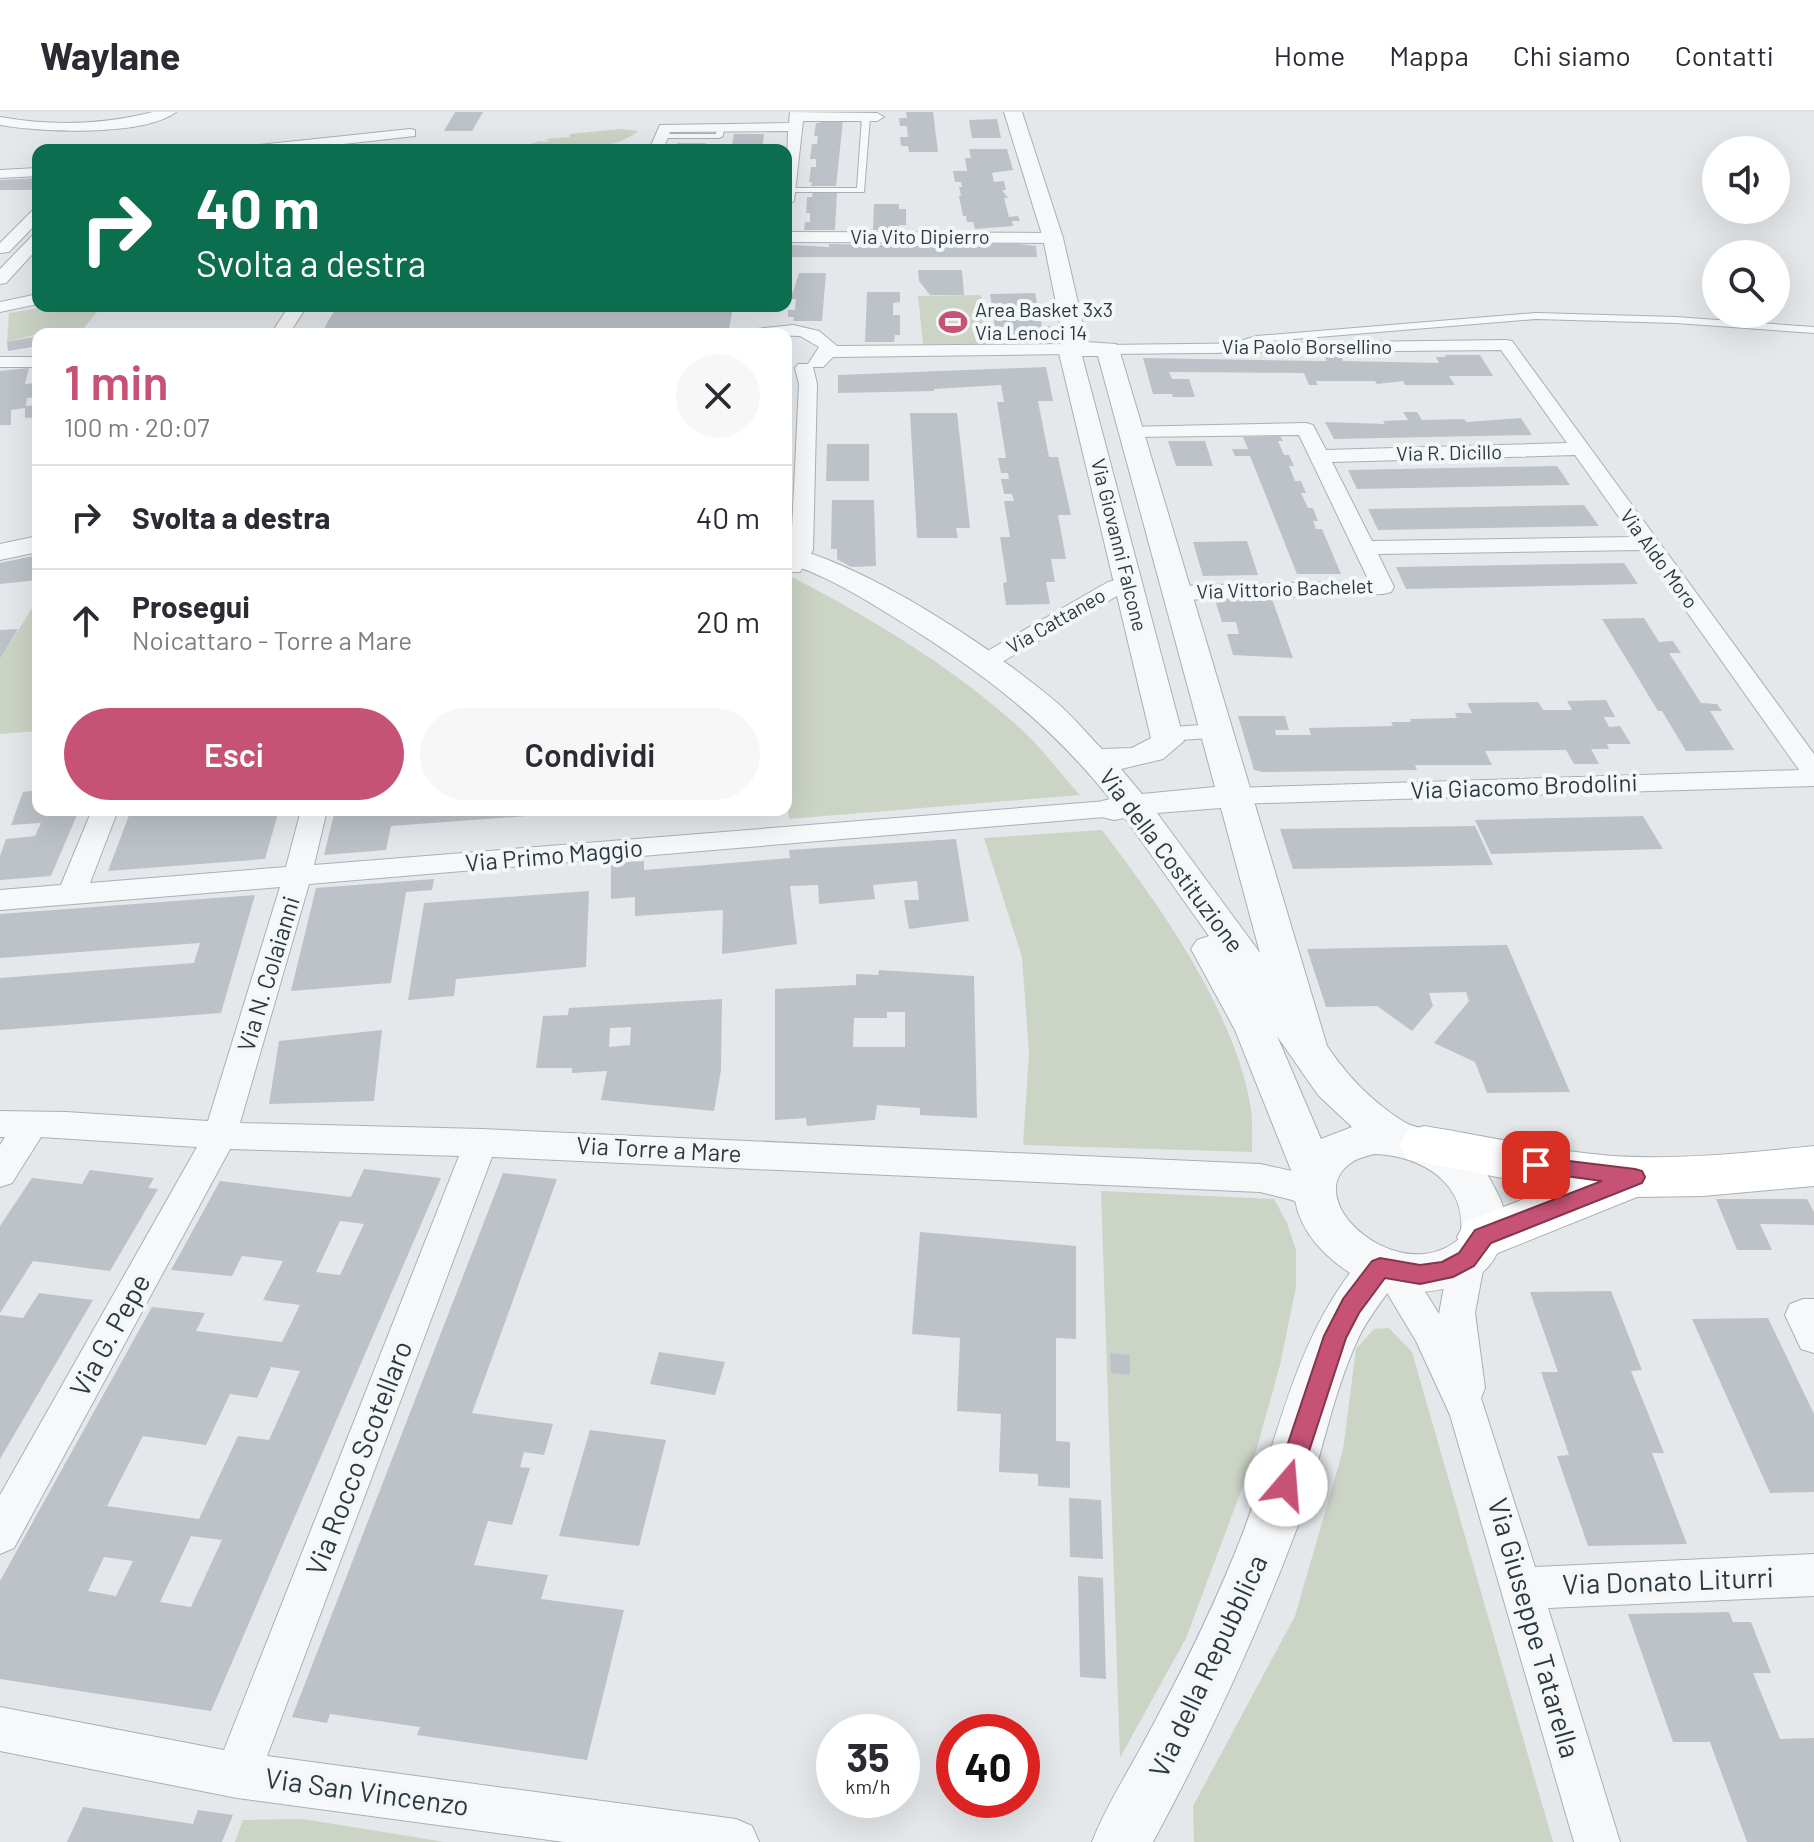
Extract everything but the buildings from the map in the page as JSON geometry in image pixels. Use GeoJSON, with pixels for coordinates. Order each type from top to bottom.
{"type":"FeatureCollection","features":[{"type":"Feature","properties":{"kind":"main road"},"geometry":{"type":"LineString","coordinates":[[1409,1141],[1536,1165],[1635,1177],[1742,1174],[1814,1166]]}},
{"type":"Feature","properties":{"kind":"main road"},"geometry":{"type":"LineString","coordinates":[[1475,1248],[1635,1177]]}},
{"type":"Feature","properties":{"kind":"street"},"geometry":{"type":"LineString","coordinates":[[0,114],[8,112]]}},
{"type":"Feature","properties":{"kind":"street"},"geometry":{"type":"LineString","coordinates":[[0,121],[46,128],[83,127],[122,123],[169,112]]}},
{"type":"Feature","properties":{"kind":"street","name":"Via Giovanni Falcone"},"geometry":{"type":"LineString","coordinates":[[1013,112],[1085,349],[1129,584],[1167,737],[1181,769],[1179,779],[1135,806]]}},
{"type":"Feature","properties":{"kind":"street"},"geometry":{"type":"LineString","coordinates":[[658,143],[665,128],[871,117]]}},
{"type":"Feature","properties":{"kind":"street"},"geometry":{"type":"LineString","coordinates":[[792,153],[796,119]]}},
{"type":"Feature","properties":{"kind":"street"},"geometry":{"type":"LineString","coordinates":[[294,144],[413,128],[403,144]]}},
{"type":"Feature","properties":{"kind":"street"},"geometry":{"type":"LineString","coordinates":[[0,174],[32,172]]}},
{"type":"Feature","properties":{"kind":"street"},"geometry":{"type":"LineString","coordinates":[[0,252],[32,219]]}},
{"type":"Feature","properties":{"kind":"street","name":"Via Vito Dipierro"},"geometry":{"type":"LineString","coordinates":[[792,237],[1053,238]]}},
{"type":"Feature","properties":{"kind":"street"},"geometry":{"type":"LineString","coordinates":[[0,279],[32,245]]}},
{"type":"Feature","properties":{"kind":"street"},"geometry":{"type":"LineString","coordinates":[[0,307],[32,300]]}},
{"type":"Feature","properties":{"kind":"street"},"geometry":{"type":"LineString","coordinates":[[792,330],[813,334],[828,346],[824,358],[795,369],[808,384],[796,412],[802,550],[792,559]]}},
{"type":"Feature","properties":{"kind":"street","name":"Via Paolo Borsellino"},"geometry":{"type":"LineString","coordinates":[[828,352],[1506,345]]}},
{"type":"Feature","properties":{"kind":"street","name":"Via Aldo Moro"},"geometry":{"type":"LineString","coordinates":[[1506,345],[1814,775]]}},
{"type":"Feature","properties":{"kind":"street"},"geometry":{"type":"LineString","coordinates":[[1085,349],[1132,431],[1309,1051]]}},
{"type":"Feature","properties":{"kind":"street"},"geometry":{"type":"LineString","coordinates":[[0,362],[32,362]]}},
{"type":"Feature","properties":{"kind":"street","name":"Via Vittorio Bachelet"},"geometry":{"type":"LineString","coordinates":[[1132,431],[1306,429],[1383,587],[1176,593]]}},
{"type":"Feature","properties":{"kind":"street","name":"Via R. Dicillo"},"geometry":{"type":"LineString","coordinates":[[1318,456],[1579,449]]}},
{"type":"Feature","properties":{"kind":"street"},"geometry":{"type":"LineString","coordinates":[[1365,548],[1648,543]]}},
{"type":"Feature","properties":{"kind":"street"},"geometry":{"type":"LineString","coordinates":[[0,552],[32,545]]}},
{"type":"Feature","properties":{"kind":"street","name":"Via della Costituzione"},"geometry":{"type":"LineString","coordinates":[[792,560],[886,600],[985,662],[1045,709],[1135,806],[1332,1084],[1356,1108],[1409,1141]]}},
{"type":"Feature","properties":{"kind":"street","name":"Via della Costituzione"},"geometry":{"type":"LineString","coordinates":[[792,561],[971,674],[1012,706],[1063,757],[1135,806],[1255,1030],[1315,1188]]}},
{"type":"Feature","properties":{"kind":"street","name":"Via Cattaneo"},"geometry":{"type":"LineString","coordinates":[[985,662],[1116,587],[1129,584]]}},
{"type":"Feature","properties":{"kind":"street"},"geometry":{"type":"LineString","coordinates":[[1093,759],[1126,760],[1157,751],[1167,737],[1216,732]]}},
{"type":"Feature","properties":{"kind":"street","name":"Via Giacomo Brodolini"},"geometry":{"type":"LineString","coordinates":[[1234,796],[1814,775]]}},
{"type":"Feature","properties":{"kind":"street"},"geometry":{"type":"LineString","coordinates":[[1135,806],[1234,796]]}},
{"type":"Feature","properties":{"kind":"street","name":"Via Primo Maggio"},"geometry":{"type":"LineString","coordinates":[[0,900],[1135,806]]}},
{"type":"Feature","properties":{"kind":"street"},"geometry":{"type":"LineString","coordinates":[[72,894],[103,816]]}},
{"type":"Feature","properties":{"kind":"street","name":"Via N. Colaianni"},"geometry":{"type":"LineString","coordinates":[[220,1136],[312,816]]}},
{"type":"Feature","properties":{"kind":"street"},"geometry":{"type":"LineString","coordinates":[[0,1173],[16,1124]]}},
{"type":"Feature","properties":{"kind":"street","name":"Via Torre a Mare"},"geometry":{"type":"LineString","coordinates":[[16,1124],[220,1136],[481,1142],[1260,1178],[1315,1188]]}},
{"type":"Feature","properties":{"kind":"street","name":"Via G. Pepe"},"geometry":{"type":"LineString","coordinates":[[0,1534],[220,1136]]}},
{"type":"Feature","properties":{"kind":"street"},"geometry":{"type":"LineString","coordinates":[[1352,1141],[1409,1141],[1447,1158],[1466,1175],[1480,1195],[1486,1216],[1475,1248],[1445,1270],[1420,1275],[1386,1269],[1342,1245],[1319,1214],[1315,1188],[1322,1163],[1335,1150],[1352,1141]]}},
{"type":"Feature","properties":{"kind":"street","name":"Via Rocco Scotellaro"},"geometry":{"type":"LineString","coordinates":[[237,1775],[481,1142]]}},
{"type":"Feature","properties":{"kind":"street","name":"Via Giuseppe Tatarella"},"geometry":{"type":"LineString","coordinates":[[1469,1414],[1457,1313],[1475,1248]]}},
{"type":"Feature","properties":{"kind":"street","name":"Via Giuseppe Tatarella"},"geometry":{"type":"LineString","coordinates":[[1386,1269],[1429,1330],[1469,1414],[1597,1842]]}},
{"type":"Feature","properties":{"kind":"street","name":"Via della Repubblica"},"geometry":{"type":"LineString","coordinates":[[1121,1842],[1177,1741],[1238,1610],[1277,1512],[1335,1336],[1351,1306],[1386,1269]]}},
{"type":"Feature","properties":{"kind":"street"},"geometry":{"type":"LineString","coordinates":[[1814,1315],[1803,1315],[1814,1337]]}},
{"type":"Feature","properties":{"kind":"street","name":"Via Donato Liturri"},"geometry":{"type":"LineString","coordinates":[[1523,1588],[1814,1575]]}},
{"type":"Feature","properties":{"kind":"street","name":"Via San Vincenzo"},"geometry":{"type":"LineString","coordinates":[[0,1729],[237,1775],[736,1842]]}},
{"type":"Feature","properties":{"kind":"lane"},"geometry":{"type":"LineString","coordinates":[[792,196],[861,190],[871,117]]}},
{"type":"Feature","properties":{"kind":"lane"},"geometry":{"type":"LineString","coordinates":[[1245,347],[1246,342],[1257,339],[1536,316],[1676,320],[1814,330]]}},
{"type":"Feature","properties":{"kind":"shaded area"},"geometry":{"type":"Polygon","coordinates":[[[621,129],[638,131],[611,144],[531,144],[570,137],[569,134],[621,129]]]}},
{"type":"Feature","properties":{"kind":"shaded area","name":"Area Basket 3x3 Via Lenoci 14"},"geometry":{"type":"Polygon","coordinates":[[[981,295],[986,344],[923,344],[918,296],[981,295]]]}},
{"type":"Feature","properties":{"kind":"shaded area"},"geometry":{"type":"Polygon","coordinates":[[[32,309],[32,312],[97,312],[84,328],[32,328],[32,336],[7,342],[9,313],[32,309]]]}},
{"type":"Feature","properties":{"kind":"shaded area"},"geometry":{"type":"Polygon","coordinates":[[[792,577],[879,625],[969,686],[1022,730],[1080,795],[789,819],[792,816],[792,577]]]}},
{"type":"Feature","properties":{"kind":"shaded area"},"geometry":{"type":"Polygon","coordinates":[[[32,608],[32,731],[0,734],[0,659],[32,608]]]}},
{"type":"Feature","properties":{"kind":"shaded area"},"geometry":{"type":"Polygon","coordinates":[[[1102,830],[1170,924],[1211,994],[1241,1067],[1250,1103],[1252,1152],[1023,1145],[1029,1053],[1022,957],[984,838],[1102,830]]]}},
{"type":"Feature","properties":{"kind":"shaded area"},"geometry":{"type":"Polygon","coordinates":[[[1101,1191],[1274,1199],[1287,1223],[1296,1250],[1296,1287],[1280,1365],[1256,1451],[1186,1638],[1120,1758],[1101,1191]]]}},
{"type":"Feature","properties":{"kind":"shaded area"},"geometry":{"type":"Polygon","coordinates":[[[1389,1328],[1412,1352],[1553,1842],[1194,1842],[1193,1806],[1295,1616],[1343,1450],[1356,1349],[1374,1329],[1389,1328]]]}},
{"type":"Feature","properties":{"kind":"shaded area"},"geometry":{"type":"Polygon","coordinates":[[[303,1819],[445,1842],[235,1842],[243,1820],[303,1819]]]}},
{"type":"Feature","properties":{"kind":"place","name":"Area Basket 3x3 Via Lenoci 14"},"geometry":{"type":"Point","coordinates":[953,322]}},
{"type":"Feature","properties":{"kind":"route"},"geometry":{"type":"LineString","coordinates":[[1286,1485],[1335,1336],[1351,1306],[1380,1267],[1420,1275],[1445,1270],[1467,1259],[1483,1237],[1635,1177],[1536,1165]]}}]}
